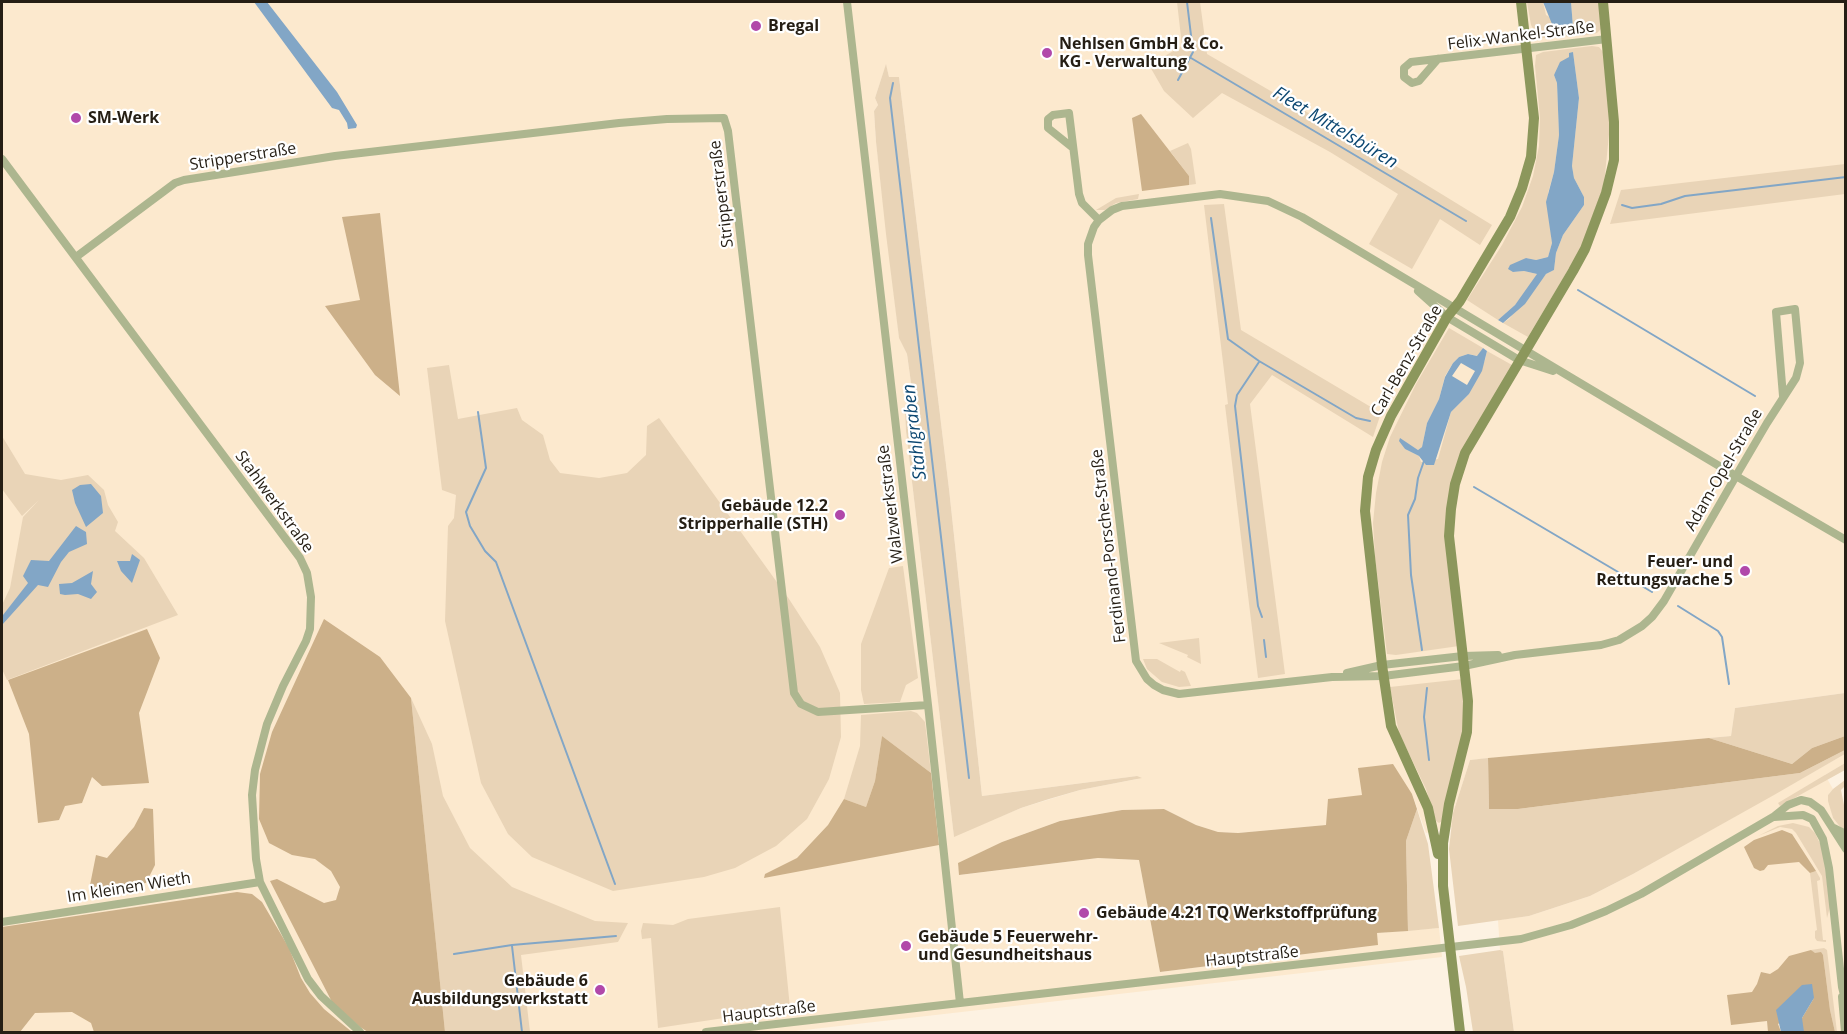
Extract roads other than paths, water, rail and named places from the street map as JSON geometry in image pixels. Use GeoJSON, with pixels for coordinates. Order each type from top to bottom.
{"type":"FeatureCollection","features":[{"type":"Feature","properties":{"kind":"street","name":"Walzwerkstraße"},"geometry":{"type":"LineString","coordinates":[[847,2],[960,1003]]}},
{"type":"Feature","properties":{"kind":"street","name":"Carl-Benz-Straße"},"geometry":{"type":"LineString","coordinates":[[1460,1032],[1443,885],[1428,808],[1390,726],[1365,511],[1368,477],[1376,450],[1391,416],[1451,312],[1460,302],[1510,217],[1522,188],[1531,157],[1534,118],[1521,2]]}},
{"type":"Feature","properties":{"kind":"street","name":"Carl-Benz-Straße"},"geometry":{"type":"LineString","coordinates":[[1443,885],[1443,843],[1449,804],[1467,732],[1468,701],[1449,536],[1455,484],[1465,453],[1585,249],[1606,193],[1614,160],[1614,122],[1603,2]]}},
{"type":"Feature","properties":{"kind":"street","name":"Felix-Wankel-Straße"},"geometry":{"type":"LineString","coordinates":[[1438,59],[1607,39]]}},
{"type":"Feature","properties":{"kind":"street"},"geometry":{"type":"LineString","coordinates":[[1073,148],[1048,128],[1048,118],[1069,113],[1082,202],[1099,220],[1122,206],[1154,201],[1220,194],[1268,201],[1302,217],[1406,280],[1451,312],[1522,356],[1566,375],[1845,540]]}},
{"type":"Feature","properties":{"kind":"street","name":"Stripperstraße"},"geometry":{"type":"LineString","coordinates":[[75,257],[175,183],[184,180],[335,156],[619,123],[724,118],[728,130],[794,693],[801,704],[818,712],[928,705]]}},
{"type":"Feature","properties":{"kind":"street","name":"Stahlwerkstraße"},"geometry":{"type":"LineString","coordinates":[[2,159],[300,558],[307,573],[311,605],[310,629],[267,724],[255,770],[252,813],[256,859],[260,882],[308,979],[321,996],[360,1032]]}},
{"type":"Feature","properties":{"kind":"street","name":"Ferdinand-Porsche-Straße"},"geometry":{"type":"LineString","coordinates":[[1099,220],[1091,235],[1088,255],[1133,640],[1139,668],[1154,685],[1179,694],[1464,661]]}},
{"type":"Feature","properties":{"kind":"street","name":"Adam-Opel-Straße"},"geometry":{"type":"LineString","coordinates":[[1464,661],[1601,645],[1619,640],[1652,617],[1664,602],[1783,396],[1796,378],[1800,366],[1795,309],[1776,312],[1783,396]]}},
{"type":"Feature","properties":{"kind":"street","name":"Hauptstraße"},"geometry":{"type":"LineString","coordinates":[[706,1032],[1521,939],[1571,925],[1641,894],[1773,817],[1788,805],[1801,800],[1810,802],[1821,810],[1834,828]]}},
{"type":"Feature","properties":{"kind":"street"},"geometry":{"type":"LineString","coordinates":[[1773,817],[1803,815],[1812,819],[1823,839],[1829,868],[1845,1032]]}},
{"type":"Feature","properties":{"kind":"street"},"geometry":{"type":"LineString","coordinates":[[1834,828],[1842,832],[1845,837]]}},
{"type":"Feature","properties":{"kind":"street"},"geometry":{"type":"LineString","coordinates":[[1834,828],[1845,849]]}},
{"type":"Feature","properties":{"kind":"street","name":"Im kleinen Wieth"},"geometry":{"type":"LineString","coordinates":[[2,922],[260,882]]}},
{"type":"Feature","properties":{"kind":"street"},"geometry":{"type":"LineString","coordinates":[[1842,987],[1845,1003]]}},
{"type":"Feature","properties":{"kind":"water"},"geometry":{"type":"Polygon","coordinates":[[[254,2],[267,2],[337,92],[357,125],[356,128],[348,129],[339,110],[332,108],[254,2]]]}},
{"type":"Feature","properties":{"kind":"water"},"geometry":{"type":"Polygon","coordinates":[[[1543,2],[1571,2],[1573,27],[1571,32],[1567,33],[1565,27],[1552,24],[1543,2]]]}},
{"type":"Feature","properties":{"kind":"water"},"geometry":{"type":"Polygon","coordinates":[[[1573,52],[1579,98],[1572,166],[1574,178],[1584,197],[1584,205],[1563,235],[1556,253],[1554,270],[1546,274],[1525,304],[1503,323],[1498,320],[1515,305],[1537,274],[1524,271],[1513,272],[1508,269],[1510,265],[1526,258],[1536,260],[1548,257],[1552,243],[1546,202],[1554,172],[1559,135],[1557,83],[1554,75],[1560,62],[1573,52]]]}},
{"type":"Feature","properties":{"kind":"water"},"geometry":{"type":"Polygon","coordinates":[[[1483,348],[1487,351],[1482,371],[1469,394],[1451,412],[1434,465],[1426,465],[1419,456],[1405,449],[1399,441],[1400,438],[1418,450],[1422,447],[1427,423],[1453,363],[1459,357],[1468,354],[1477,356],[1483,348]],[[1461,363],[1452,376],[1467,385],[1475,371],[1461,363]]]}},
{"type":"Feature","properties":{"kind":"water"},"geometry":{"type":"Polygon","coordinates":[[[91,484],[101,496],[103,513],[86,527],[72,490],[80,485],[91,484]]]}},
{"type":"Feature","properties":{"kind":"water"},"geometry":{"type":"Polygon","coordinates":[[[76,526],[86,532],[87,544],[69,552],[48,587],[38,585],[2,625],[3,615],[28,583],[23,576],[31,560],[49,561],[76,526]]]}},
{"type":"Feature","properties":{"kind":"water"},"geometry":{"type":"Polygon","coordinates":[[[132,554],[140,560],[132,583],[121,571],[117,561],[130,561],[132,554]]]}},
{"type":"Feature","properties":{"kind":"water"},"geometry":{"type":"Polygon","coordinates":[[[93,571],[91,584],[97,592],[91,599],[78,594],[60,594],[59,584],[72,583],[93,571]]]}},
{"type":"Feature","properties":{"kind":"water"},"geometry":{"type":"Polygon","coordinates":[[[1812,984],[1814,998],[1802,1018],[1804,1032],[1781,1032],[1776,1010],[1802,985],[1812,984]]]}},
{"type":"Feature","properties":{"kind":"waterway","name":"Fleet Mittelsbüren"},"geometry":{"type":"LineString","coordinates":[[1178,80],[1193,52],[1187,2]]}},
{"type":"Feature","properties":{"kind":"waterway","name":"Fleet Mittelsbüren"},"geometry":{"type":"LineString","coordinates":[[1191,58],[1466,221]]}},
{"type":"Feature","properties":{"kind":"waterway","name":"Stahlgraben"},"geometry":{"type":"LineString","coordinates":[[893,83],[890,98],[969,778]]}},
{"type":"Feature","properties":{"kind":"waterway","name":"Fleet Mittelsbüren"},"geometry":{"type":"LineString","coordinates":[[1622,205],[1632,208],[1661,204],[1685,196],[1846,177]]}},
{"type":"Feature","properties":{"kind":"waterway","name":"Fleet Mittelsbüren"},"geometry":{"type":"LineString","coordinates":[[1211,218],[1228,339],[1259,361],[1356,418],[1370,421]]}},
{"type":"Feature","properties":{"kind":"waterway","name":"Fleet Mittelsbüren"},"geometry":{"type":"LineString","coordinates":[[1578,290],[1755,396]]}},
{"type":"Feature","properties":{"kind":"waterway","name":"Fleet Mittelsbüren"},"geometry":{"type":"LineString","coordinates":[[1259,362],[1237,395],[1235,406],[1258,606],[1262,617]]}},
{"type":"Feature","properties":{"kind":"waterway"},"geometry":{"type":"LineString","coordinates":[[478,412],[486,468],[466,512],[470,526],[485,551],[496,562],[615,884]]}},
{"type":"Feature","properties":{"kind":"waterway","name":"Fleet Mittelsbüren"},"geometry":{"type":"LineString","coordinates":[[1422,650],[1411,575],[1408,515],[1415,499],[1418,478],[1424,461]]}},
{"type":"Feature","properties":{"kind":"waterway","name":"Fleet Mittelsbüren"},"geometry":{"type":"LineString","coordinates":[[1474,487],[1652,592]]}},
{"type":"Feature","properties":{"kind":"waterway","name":"Fleet Mittelsbüren"},"geometry":{"type":"LineString","coordinates":[[1678,606],[1718,631],[1722,637],[1729,684]]}},
{"type":"Feature","properties":{"kind":"waterway","name":"Fleet Mittelsbüren"},"geometry":{"type":"LineString","coordinates":[[1264,640],[1266,657]]}},
{"type":"Feature","properties":{"kind":"waterway","name":"Fleet Mittelsbüren"},"geometry":{"type":"LineString","coordinates":[[1427,688],[1424,717],[1429,760]]}},
{"type":"Feature","properties":{"kind":"waterway"},"geometry":{"type":"LineString","coordinates":[[454,954],[512,945],[616,936]]}},
{"type":"Feature","properties":{"kind":"waterway"},"geometry":{"type":"LineString","coordinates":[[512,946],[522,1032]]}},
{"type":"Feature","properties":{"kind":"place","name":"Bregal"},"geometry":{"type":"Point","coordinates":[756,26]}},
{"type":"Feature","properties":{"kind":"place","name":"Nehlsen GmbH & Co. KG - Verwaltung"},"geometry":{"type":"Point","coordinates":[1047,53]}},
{"type":"Feature","properties":{"kind":"place","name":"SM-Werk"},"geometry":{"type":"Point","coordinates":[76,118]}},
{"type":"Feature","properties":{"kind":"place","name":"Gebäude 12.2 Stripperhalle (STH)"},"geometry":{"type":"Point","coordinates":[840,515]}},
{"type":"Feature","properties":{"kind":"place","name":"Feuer- und Rettungswache 5"},"geometry":{"type":"Point","coordinates":[1745,571]}},
{"type":"Feature","properties":{"kind":"place","name":"Gebäude 4.21 TQ Werkstoffprüfung"},"geometry":{"type":"Point","coordinates":[1084,913]}},
{"type":"Feature","properties":{"kind":"place","name":"Gebäude 5 Feuerwehr- und Gesundheitshaus"},"geometry":{"type":"Point","coordinates":[906,946]}},
{"type":"Feature","properties":{"kind":"place","name":"Gebäude 6 Ausbildungswerkstatt"},"geometry":{"type":"Point","coordinates":[600,990]}}]}
